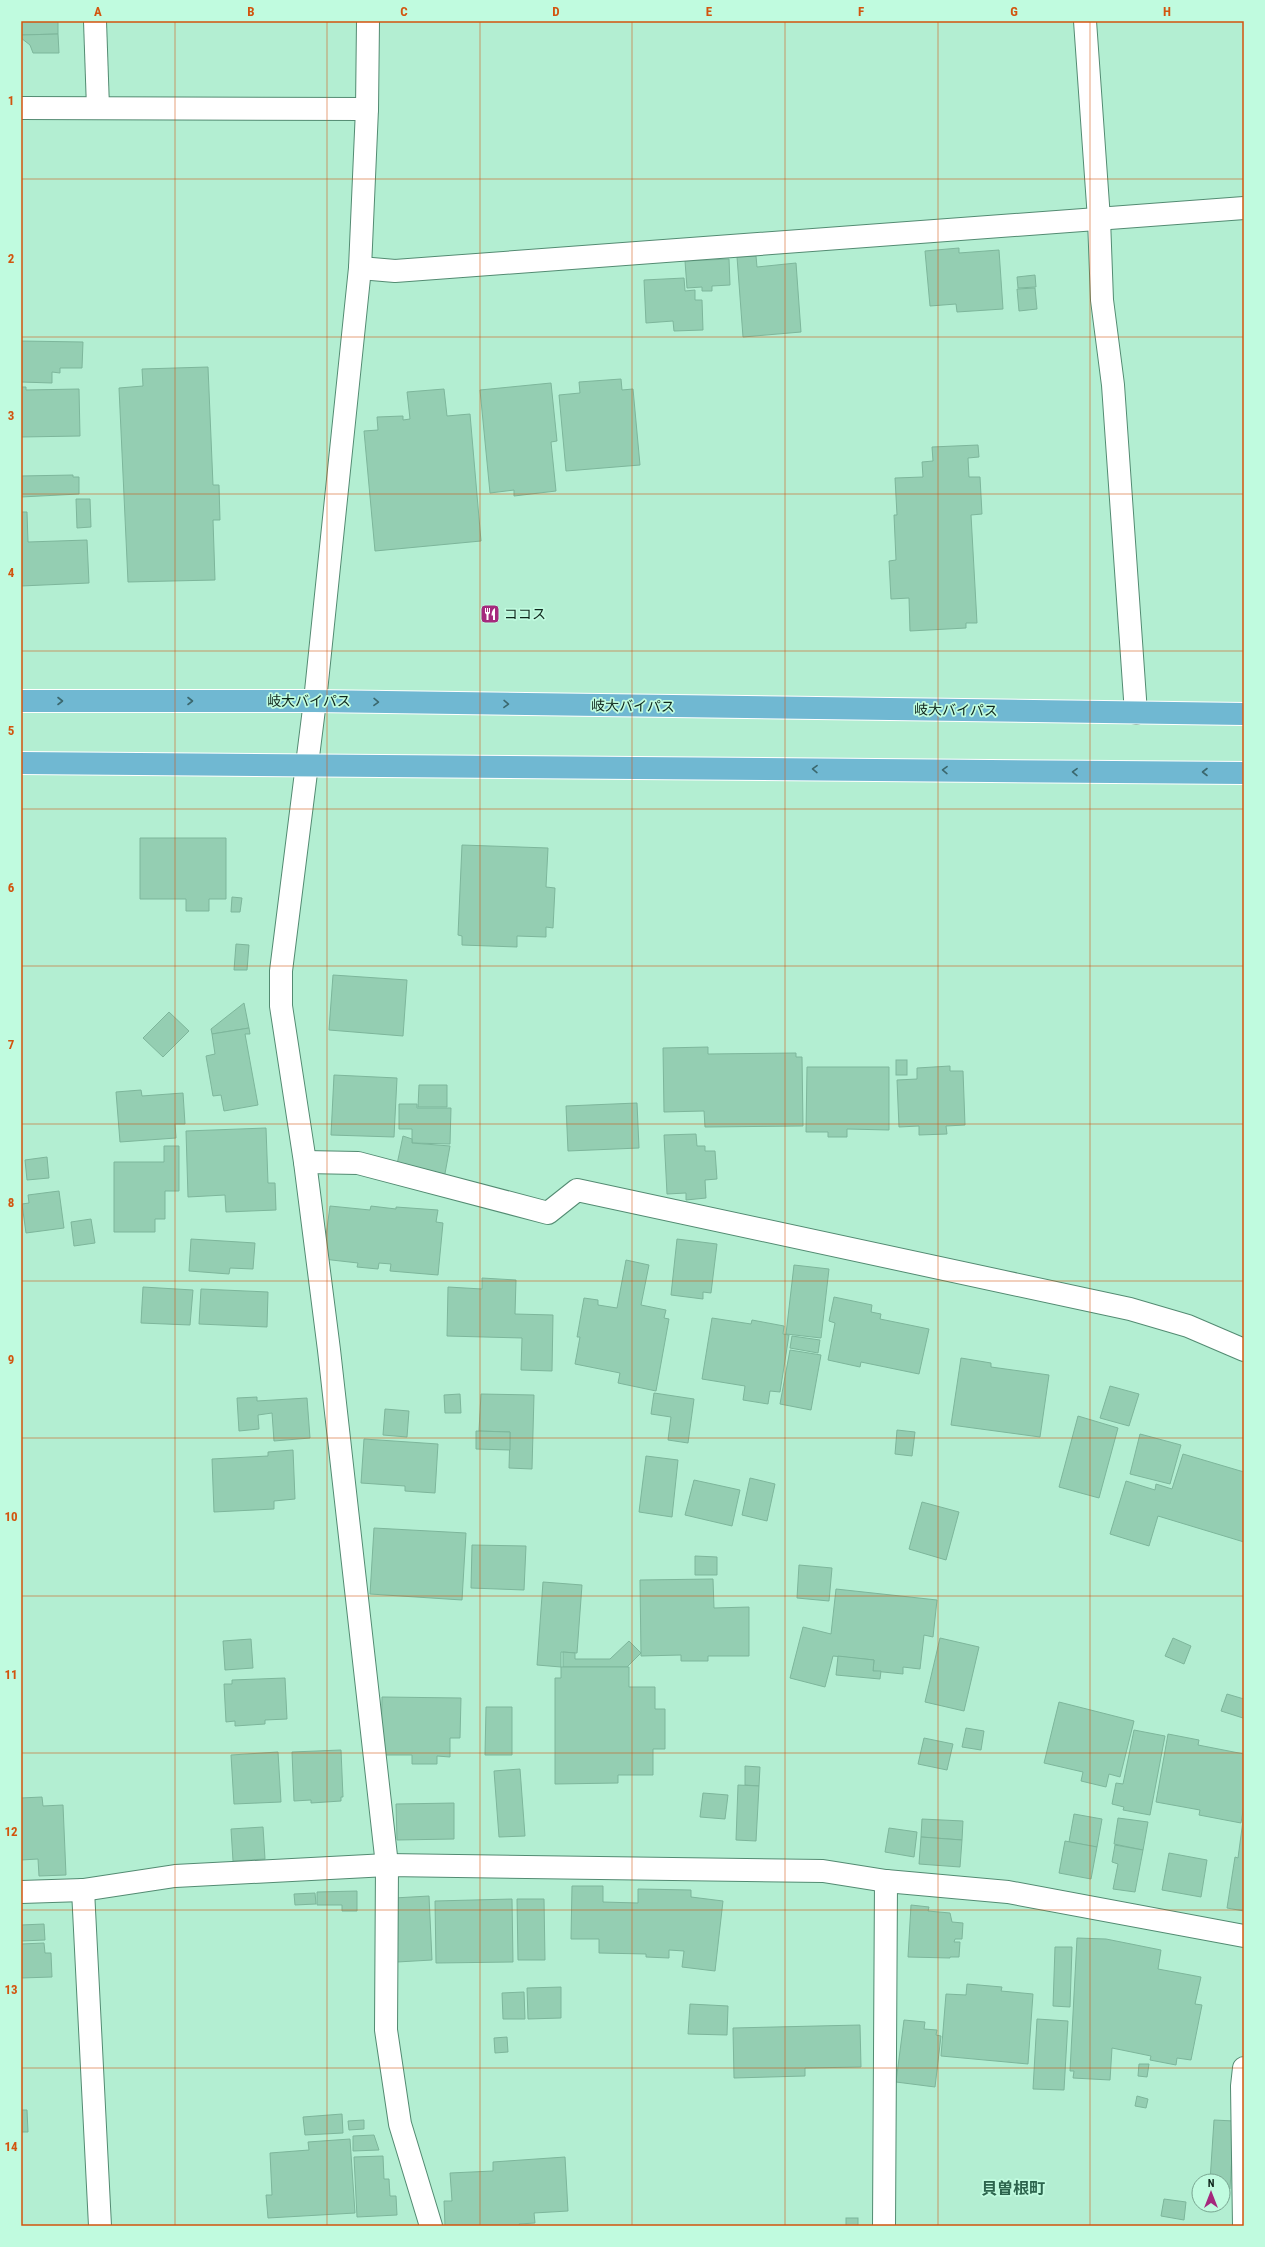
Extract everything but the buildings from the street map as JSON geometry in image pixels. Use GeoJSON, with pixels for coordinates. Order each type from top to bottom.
{"type":"FeatureCollection","features":[{"type":"Feature","properties":{"kind":"highway","name":"岐大バイパス"},"geometry":{"type":"LineString","coordinates":[[21,701],[314,701],[1244,714]]}},
{"type":"Feature","properties":{"kind":"highway"},"geometry":{"type":"LineString","coordinates":[[21,764],[306,764],[1244,773]]}},
{"type":"Feature","properties":{"kind":"street"},"geometry":{"type":"LineString","coordinates":[[95,21],[98,108]]}},
{"type":"Feature","properties":{"kind":"street"},"geometry":{"type":"LineString","coordinates":[[368,21],[367,109],[360,268],[314,701],[281,971],[281,1006],[305,1162],[329,1350],[387,1865],[386,2030],[400,2124],[431,2226]]}},
{"type":"Feature","properties":{"kind":"street"},"geometry":{"type":"LineString","coordinates":[[1085,21],[1099,219],[1102,300],[1113,385],[1136,713]]}},
{"type":"Feature","properties":{"kind":"street"},"geometry":{"type":"LineString","coordinates":[[21,108],[367,109]]}},
{"type":"Feature","properties":{"kind":"street"},"geometry":{"type":"LineString","coordinates":[[360,268],[395,270],[1244,208]]}},
{"type":"Feature","properties":{"kind":"street"},"geometry":{"type":"LineString","coordinates":[[305,1162],[358,1163],[548,1213],[577,1190],[1130,1309],[1188,1326],[1244,1350]]}},
{"type":"Feature","properties":{"kind":"street"},"geometry":{"type":"LineString","coordinates":[[21,1892],[83,1890],[175,1876],[387,1865],[823,1871],[886,1881],[1008,1892],[1244,1936]]}},
{"type":"Feature","properties":{"kind":"street"},"geometry":{"type":"LineString","coordinates":[[884,2226],[886,1881]]}},
{"type":"Feature","properties":{"kind":"street"},"geometry":{"type":"LineString","coordinates":[[83,1890],[100,2226]]}},
{"type":"Feature","properties":{"kind":"street"},"geometry":{"type":"LineString","coordinates":[[1244,2068],[1242,2086],[1244,2226]]}},
{"type":"Feature","properties":{"kind":"place","name":"ココス"},"geometry":{"type":"Point","coordinates":[490,614]}},
{"type":"Feature","properties":{"kind":"district","name":"貝曽根町"},"geometry":{"type":"Point","coordinates":[1013,2188]}}]}
